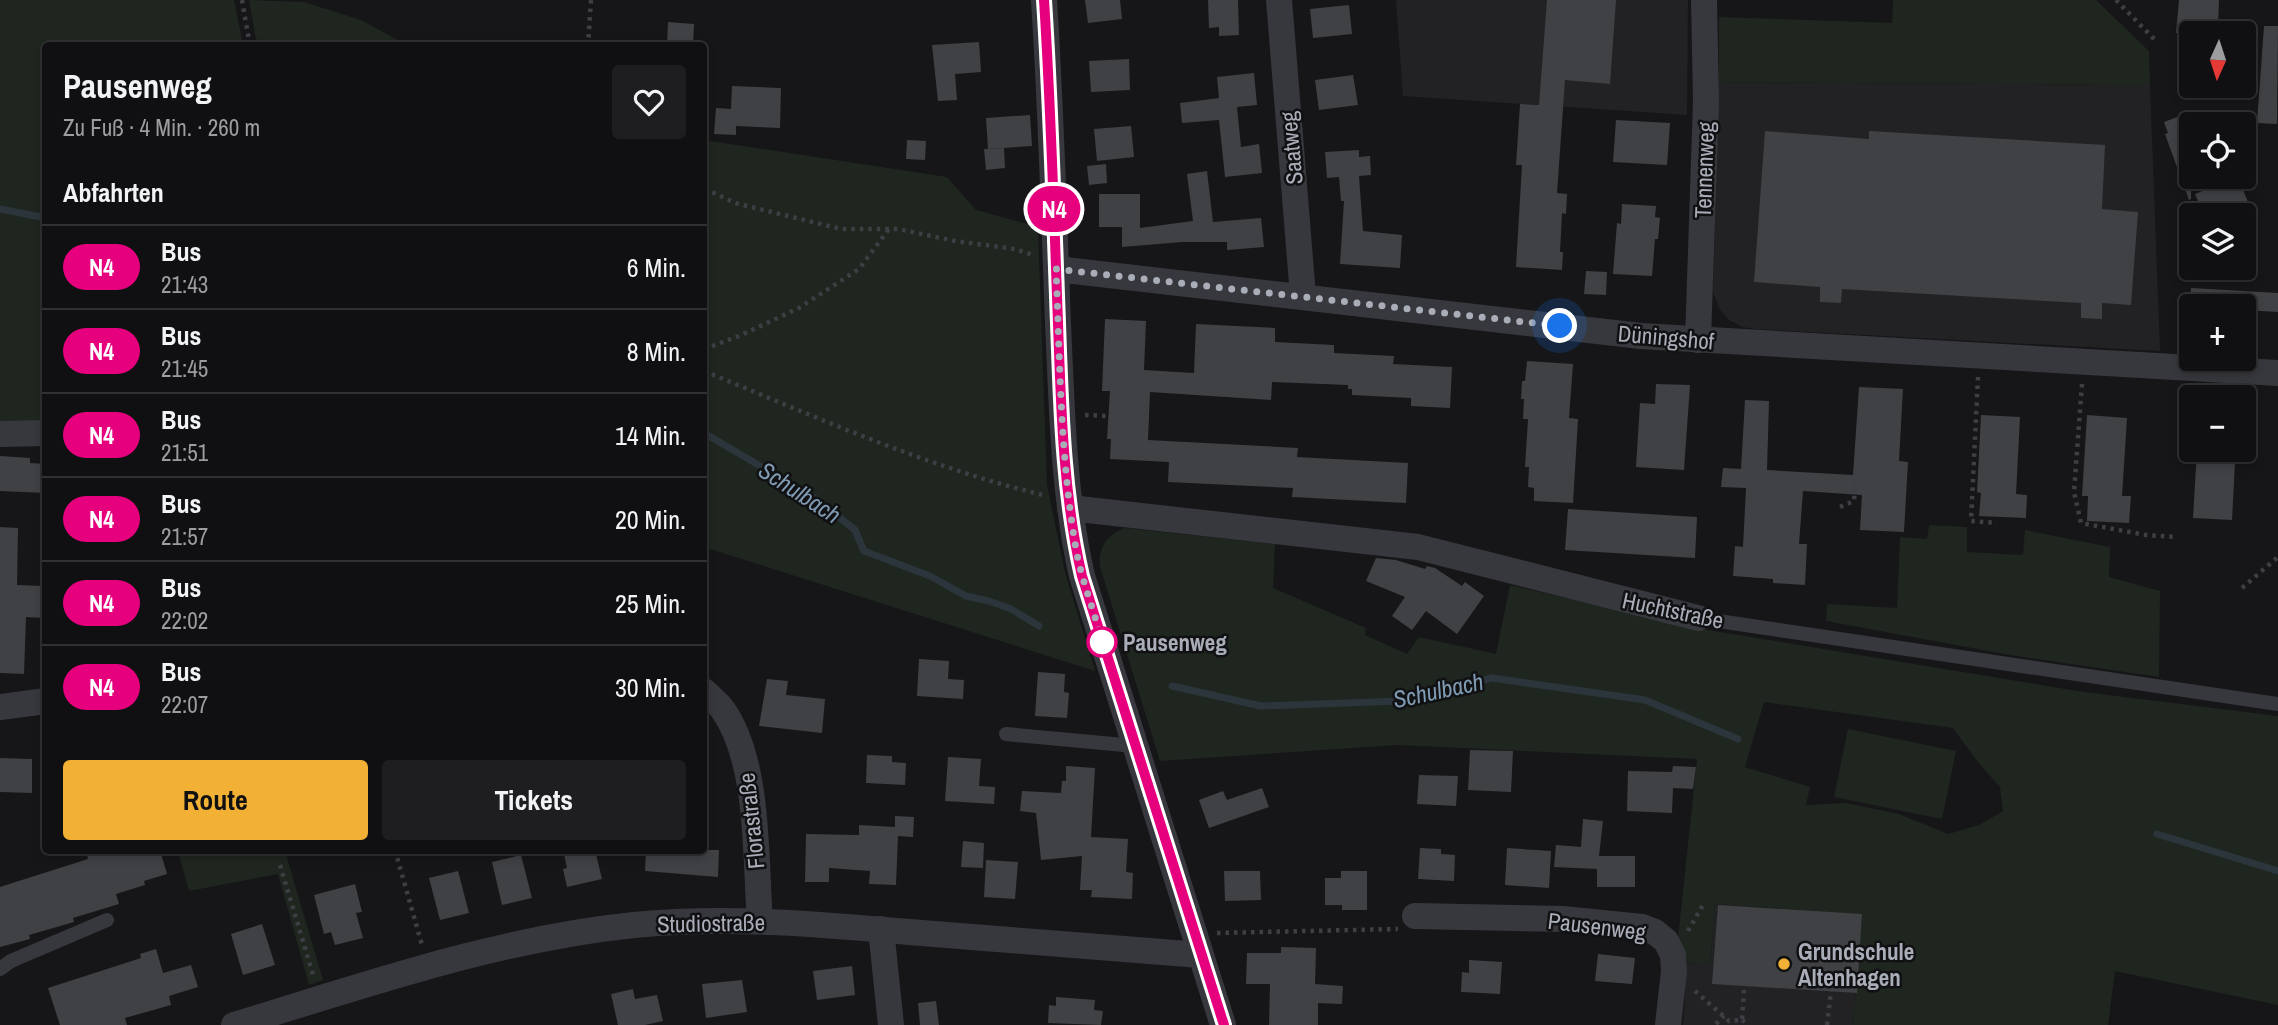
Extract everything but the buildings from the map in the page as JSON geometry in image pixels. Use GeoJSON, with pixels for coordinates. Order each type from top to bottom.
{"type":"FeatureCollection","features":[{"type":"Feature","properties":{"kind":"street"},"geometry":{"type":"LineString","coordinates":[[1044,0],[1063,444],[1082,576],[1223,1025]]}},
{"type":"Feature","properties":{"kind":"street","name":"Saatweg"},"geometry":{"type":"LineString","coordinates":[[1279,0],[1303,296]]}},
{"type":"Feature","properties":{"kind":"street","name":"Tennenweg"},"geometry":{"type":"LineString","coordinates":[[1698,340],[1706,101],[1704,0]]}},
{"type":"Feature","properties":{"kind":"street","name":"Düningshof"},"geometry":{"type":"LineString","coordinates":[[1056,266],[1698,340],[2278,373]]}},
{"type":"Feature","properties":{"kind":"street"},"geometry":{"type":"LineString","coordinates":[[0,434],[42,433]]}},
{"type":"Feature","properties":{"kind":"street","name":"Huchtstraße"},"geometry":{"type":"LineString","coordinates":[[1070,505],[1418,547],[1698,618]]}},
{"type":"Feature","properties":{"kind":"street","name":"Florastraße"},"geometry":{"type":"LineString","coordinates":[[707,694],[722,709],[739,740],[750,784],[760,921]]}},
{"type":"Feature","properties":{"kind":"street"},"geometry":{"type":"LineString","coordinates":[[0,707],[42,702]]}},
{"type":"Feature","properties":{"kind":"street","name":"Pausenweg"},"geometry":{"type":"LineString","coordinates":[[1415,916],[1563,919],[1642,927],[1655,932],[1666,942],[1673,956],[1668,1025]]}},
{"type":"Feature","properties":{"kind":"street","name":"Studiostraße"},"geometry":{"type":"LineString","coordinates":[[234,1025],[428,965],[521,943],[596,930],[682,921],[760,921],[1196,944]]}},
{"type":"Feature","properties":{"kind":"street"},"geometry":{"type":"LineString","coordinates":[[881,929],[891,1025]]}},
{"type":"Feature","properties":{"kind":"lane","name":"Huchtstraße"},"geometry":{"type":"LineString","coordinates":[[1698,618],[2278,704]]}},
{"type":"Feature","properties":{"kind":"lane"},"geometry":{"type":"LineString","coordinates":[[1006,734],[1135,746]]}},
{"type":"Feature","properties":{"kind":"lane"},"geometry":{"type":"LineString","coordinates":[[0,969],[11,961],[107,920]]}},
{"type":"Feature","properties":{"kind":"path"},"geometry":{"type":"LineString","coordinates":[[242,0],[249,42]]}},
{"type":"Feature","properties":{"kind":"path"},"geometry":{"type":"LineString","coordinates":[[588,42],[591,0]]}},
{"type":"Feature","properties":{"kind":"path"},"geometry":{"type":"LineString","coordinates":[[2116,0],[2156,41]]}},
{"type":"Feature","properties":{"kind":"path"},"geometry":{"type":"LineString","coordinates":[[707,192],[735,203],[841,229],[889,229],[1015,249],[1056,266]]}},
{"type":"Feature","properties":{"kind":"path"},"geometry":{"type":"LineString","coordinates":[[707,348],[799,308],[859,269],[889,229]]}},
{"type":"Feature","properties":{"kind":"path"},"geometry":{"type":"LineString","coordinates":[[1980,356],[1971,521],[1997,523]]}},
{"type":"Feature","properties":{"kind":"path"},"geometry":{"type":"LineString","coordinates":[[2083,362],[2074,492],[2081,523],[2146,535],[2175,537]]}},
{"type":"Feature","properties":{"kind":"path"},"geometry":{"type":"LineString","coordinates":[[707,372],[810,415],[995,484],[1070,505]]}},
{"type":"Feature","properties":{"kind":"path"},"geometry":{"type":"LineString","coordinates":[[1840,507],[1854,501],[1856,469]]}},
{"type":"Feature","properties":{"kind":"path"},"geometry":{"type":"LineString","coordinates":[[2242,588],[2278,556]]}},
{"type":"Feature","properties":{"kind":"path"},"geometry":{"type":"LineString","coordinates":[[396,854],[428,965]]}},
{"type":"Feature","properties":{"kind":"path"},"geometry":{"type":"LineString","coordinates":[[280,865],[320,999]]}},
{"type":"Feature","properties":{"kind":"path"},"geometry":{"type":"LineString","coordinates":[[1196,944],[1400,929],[1415,916]]}},
{"type":"Feature","properties":{"kind":"path"},"geometry":{"type":"LineString","coordinates":[[1674,971],[1724,1016],[1734,1022],[1742,1020],[1749,1025]]}},
{"type":"Feature","properties":{"kind":"path"},"geometry":{"type":"LineString","coordinates":[[1742,1020],[1744,990]]}},
{"type":"Feature","properties":{"kind":"path"},"geometry":{"type":"LineString","coordinates":[[1827,1025],[1831,991]]}},
{"type":"Feature","properties":{"kind":"path"},"geometry":{"type":"LineString","coordinates":[[1716,1024],[1724,1016]]}},
{"type":"Feature","properties":{"kind":"shaded area"},"geometry":{"type":"Polygon","coordinates":[[[0,0],[234,0],[242,42],[42,42],[42,426],[0,428],[0,0]]]}},
{"type":"Feature","properties":{"kind":"shaded area"},"geometry":{"type":"Polygon","coordinates":[[[249,0],[304,2],[361,20],[401,42],[256,42],[249,0]]]}},
{"type":"Feature","properties":{"kind":"shaded area"},"geometry":{"type":"Polygon","coordinates":[[[1396,0],[1688,0],[1687,115],[1403,96],[1396,0]]]}},
{"type":"Feature","properties":{"kind":"shaded area"},"geometry":{"type":"Polygon","coordinates":[[[1893,0],[2096,0],[2149,51],[2150,85],[1719,82],[1719,17],[1892,23],[1893,0]]]}},
{"type":"Feature","properties":{"kind":"shaded area"},"geometry":{"type":"Polygon","coordinates":[[[1719,82],[2150,85],[2160,351],[1756,329],[1742,327],[1729,320],[1720,310],[1713,292],[1719,82]]]}},
{"type":"Feature","properties":{"kind":"shaded area"},"geometry":{"type":"Polygon","coordinates":[[[707,140],[947,177],[976,210],[1038,227],[1047,485],[1065,572],[1095,671],[707,548],[707,140]]]}},
{"type":"Feature","properties":{"kind":"shaded area"},"geometry":{"type":"Polygon","coordinates":[[[1929,525],[1967,527],[1967,552],[2023,555],[2025,530],[2110,547],[2109,577],[2160,591],[2159,677],[2010,655],[1826,621],[1827,604],[1897,608],[1900,537],[1927,539],[1929,525]]]}},
{"type":"Feature","properties":{"kind":"shaded area"},"geometry":{"type":"Polygon","coordinates":[[[1125,528],[1275,544],[1273,588],[1366,628],[1365,635],[1407,654],[1419,637],[1496,654],[1510,585],[1690,627],[2084,692],[2278,716],[2278,1005],[2115,971],[2108,1025],[1853,1025],[1862,915],[1715,904],[1710,965],[1687,963],[1684,949],[1678,939],[1697,759],[1398,745],[1160,761],[1100,567],[1102,548],[1109,538],[1125,528]],[[1764,702],[1745,767],[1810,787],[1806,805],[1846,803],[1899,814],[1948,834],[1979,825],[2003,811],[2000,787],[1953,728],[1764,702]]]}},
{"type":"Feature","properties":{"kind":"shaded area"},"geometry":{"type":"Polygon","coordinates":[[[1848,729],[1956,751],[1942,819],[1834,797],[1848,729]]]}},
{"type":"Feature","properties":{"kind":"shaded area"},"geometry":{"type":"Polygon","coordinates":[[[179,854],[286,854],[323,980],[309,985],[278,874],[189,891],[179,854]]]}},
{"type":"Feature","properties":{"kind":"shaded area","name":"Grundschule Altenhagen"},"geometry":{"type":"Polygon","coordinates":[[[1715,904],[1862,914],[1853,1025],[1683,1025],[1687,963],[1710,965],[1715,904]]]}},
{"type":"Feature","properties":{"kind":"waterway","name":"Schulbach"},"geometry":{"type":"LineString","coordinates":[[0,209],[42,217]]}},
{"type":"Feature","properties":{"kind":"waterway","name":"Schulbach"},"geometry":{"type":"LineString","coordinates":[[707,435],[818,500],[855,530],[864,551],[930,576],[966,596],[1011,609],[1039,626]]}},
{"type":"Feature","properties":{"kind":"waterway","name":"Schulbach"},"geometry":{"type":"LineString","coordinates":[[1172,686],[1261,706],[1401,701],[1492,678],[1645,700],[1738,739]]}},
{"type":"Feature","properties":{"kind":"waterway","name":"Schulbach"},"geometry":{"type":"LineString","coordinates":[[2157,834],[2278,871]]}},
{"type":"Feature","properties":{"kind":"bus line","name":"N4"},"geometry":{"type":"LineString","coordinates":[[1044,0],[1063,444],[1075,545],[1082,576],[1224,1025]]}},
{"type":"Feature","properties":{"kind":"place","name":"Pausenweg"},"geometry":{"type":"Point","coordinates":[1102,642]}},
{"type":"Feature","properties":{"kind":"place","name":"Grundschule Altenhagen"},"geometry":{"type":"Point","coordinates":[1784,964]}},
{"type":"Feature","properties":{"kind":"route"},"geometry":{"type":"LineString","coordinates":[[1102,642],[1082,576],[1070,508],[1063,444],[1056,269],[1560,326]]}}]}
